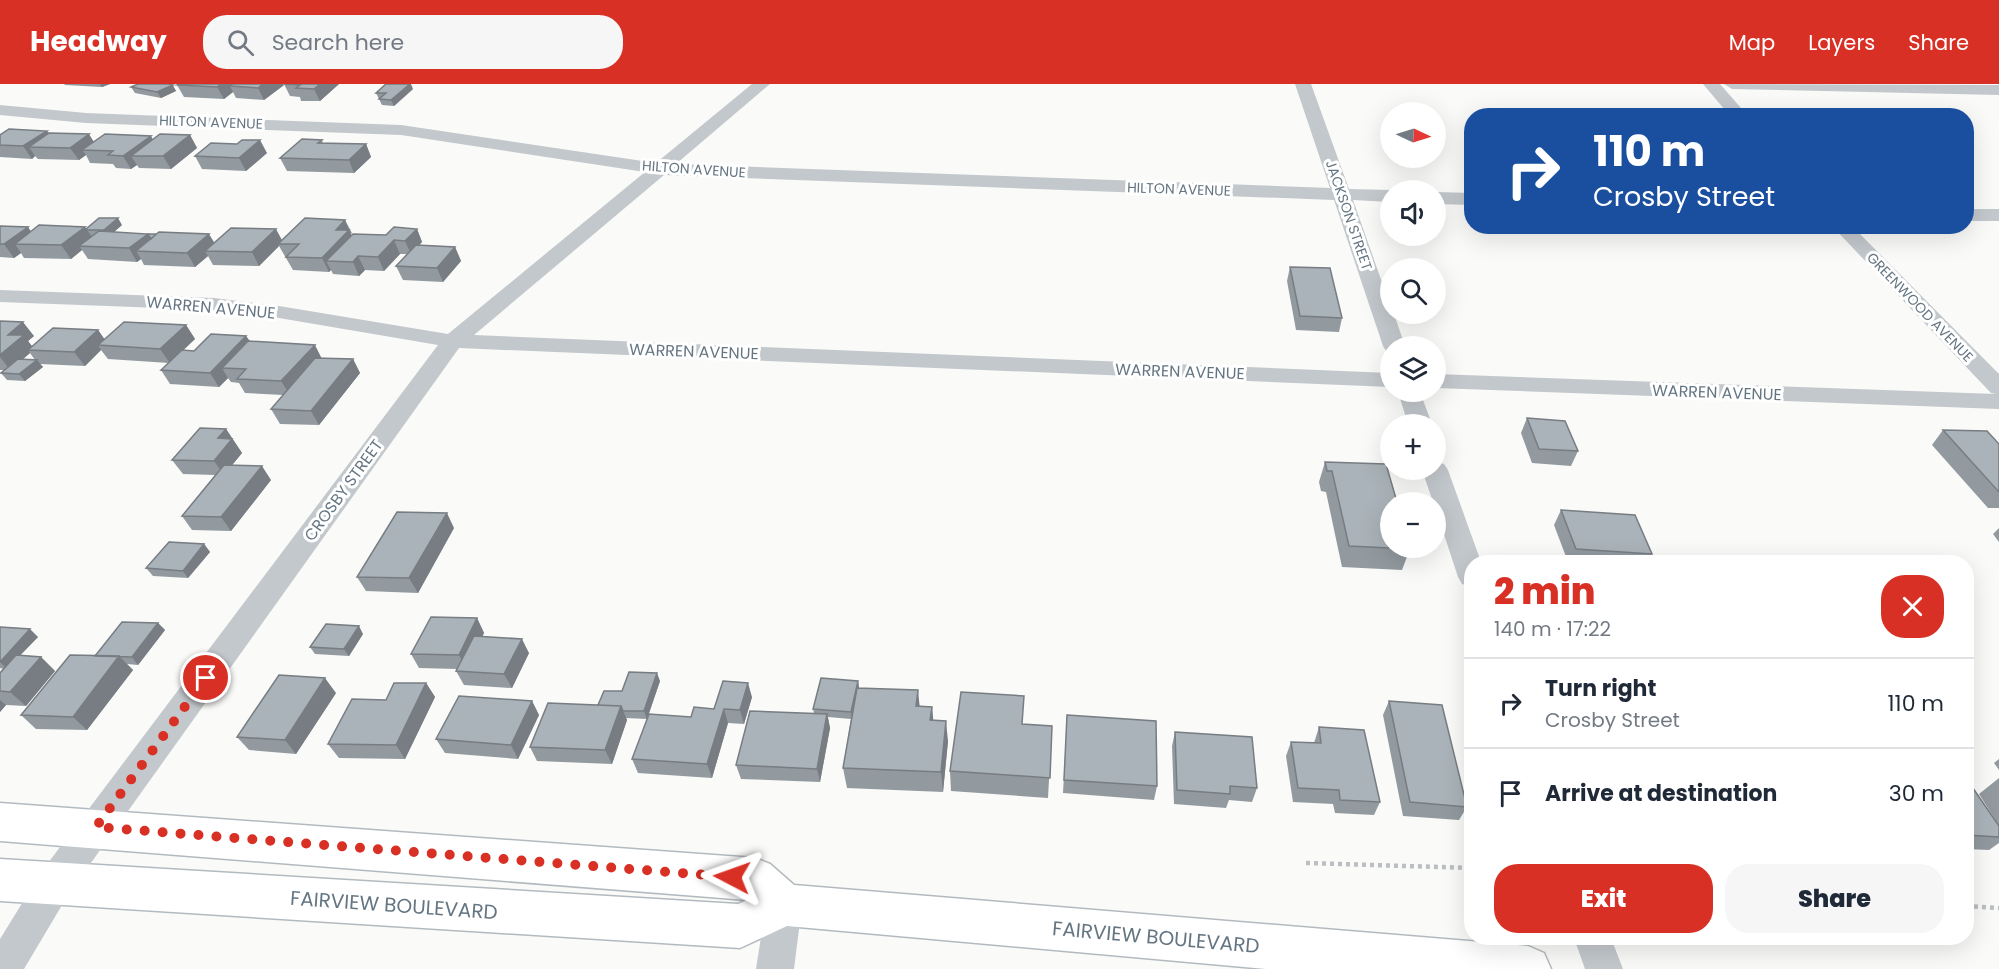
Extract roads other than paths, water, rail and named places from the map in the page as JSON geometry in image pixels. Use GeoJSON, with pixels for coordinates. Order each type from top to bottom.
{"type":"FeatureCollection","features":[{"type":"Feature","properties":{"kind":"street","name":"CROSBY STREET"},"geometry":{"type":"LineString","coordinates":[[3,969],[56,883],[96,827],[453,341],[762,84]]}},
{"type":"Feature","properties":{"kind":"street","name":"JACKSON STREET"},"geometry":{"type":"LineString","coordinates":[[1303,84],[1391,336]]}},
{"type":"Feature","properties":{"kind":"street"},"geometry":{"type":"LineString","coordinates":[[1711,84],[1733,108]]}},
{"type":"Feature","properties":{"kind":"street"},"geometry":{"type":"LineString","coordinates":[[1732,84],[1999,90]]}},
{"type":"Feature","properties":{"kind":"street","name":"HILTON AVENUE"},"geometry":{"type":"LineString","coordinates":[[0,110],[94,119],[401,130],[658,169],[1380,196]]}},
{"type":"Feature","properties":{"kind":"street"},"geometry":{"type":"LineString","coordinates":[[1446,198],[1464,199]]}},
{"type":"Feature","properties":{"kind":"street"},"geometry":{"type":"LineString","coordinates":[[1974,215],[1999,215]]}},
{"type":"Feature","properties":{"kind":"street","name":"GREENWOOD AVENUE"},"geometry":{"type":"LineString","coordinates":[[1849,234],[1999,388]]}},
{"type":"Feature","properties":{"kind":"street","name":"WARREN AVENUE"},"geometry":{"type":"LineString","coordinates":[[0,296],[214,304],[279,312],[453,341],[1380,380]]}},
{"type":"Feature","properties":{"kind":"street","name":"WARREN AVENUE"},"geometry":{"type":"LineString","coordinates":[[1446,381],[1999,402]]}},
{"type":"Feature","properties":{"kind":"street"},"geometry":{"type":"LineString","coordinates":[[1438,480],[1464,555]]}},
{"type":"Feature","properties":{"kind":"street"},"geometry":{"type":"LineString","coordinates":[[0,822],[96,827],[755,879],[784,905],[775,969]]}},
{"type":"Feature","properties":{"kind":"street","name":"FAIRVIEW BOULEVARD"},"geometry":{"type":"LineString","coordinates":[[0,880],[740,926],[784,905],[1528,969]]}},
{"type":"Feature","properties":{"kind":"street"},"geometry":{"type":"LineString","coordinates":[[1595,945],[1604,969]]}}]}
